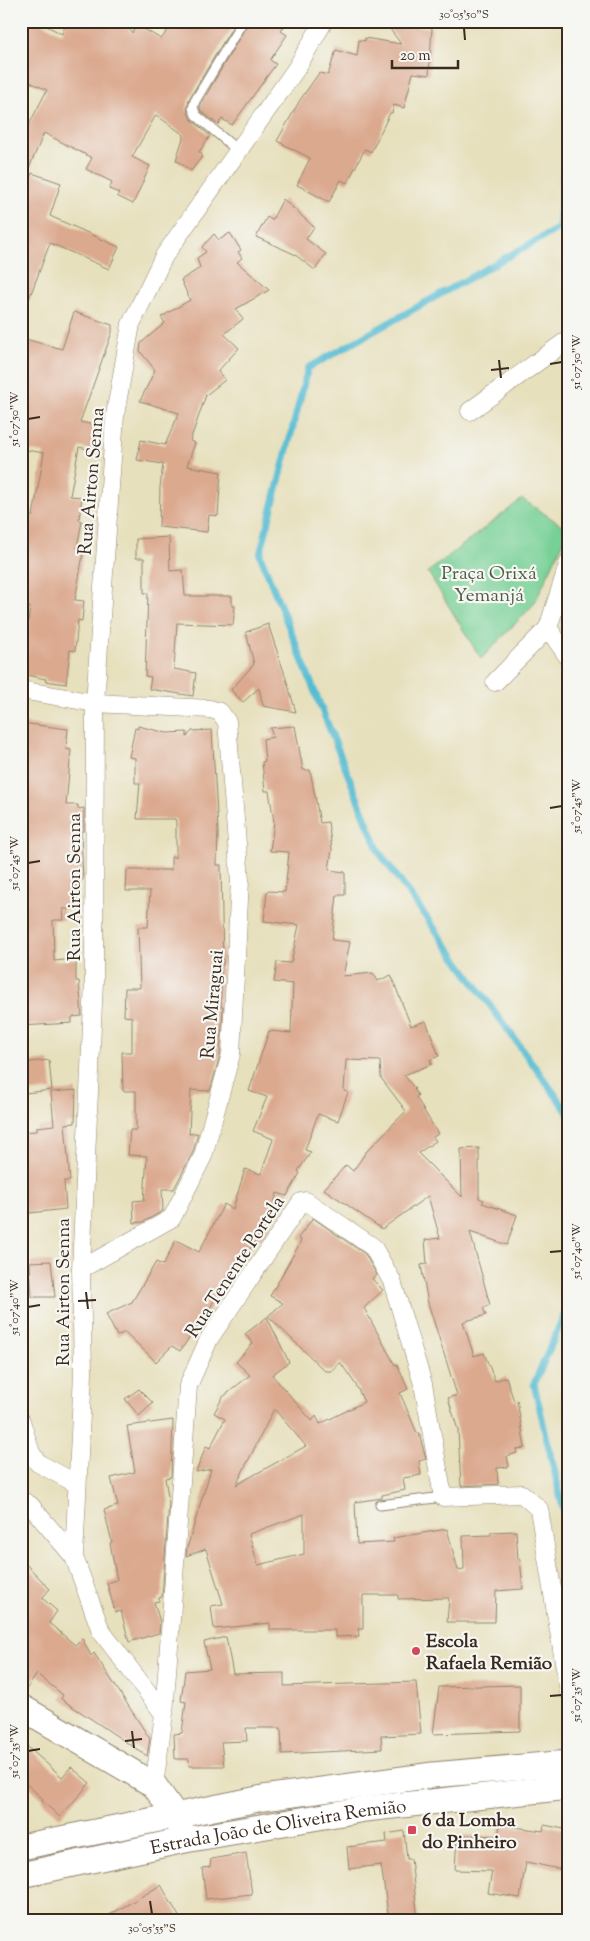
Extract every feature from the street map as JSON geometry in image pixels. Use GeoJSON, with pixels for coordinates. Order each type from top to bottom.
{"type":"FeatureCollection","features":[{"type":"Feature","properties":{"kind":"main road"},"geometry":{"type":"LineString","coordinates":[[21,1707],[154,1785],[175,1815],[185,1840]]}},
{"type":"Feature","properties":{"kind":"main road","name":"Estrada João de Oliveira Remião"},"geometry":{"type":"LineString","coordinates":[[21,1847],[263,1798],[433,1775],[569,1763]]}},
{"type":"Feature","properties":{"kind":"main road","name":"Estrada João de Oliveira Remião"},"geometry":{"type":"LineString","coordinates":[[21,1875],[185,1840],[365,1809],[569,1787]]}},
{"type":"Feature","properties":{"kind":"street","name":"Rua Airton Senna"},"geometry":{"type":"LineString","coordinates":[[164,1714],[100,1631],[74,1557],[83,1373],[81,1269],[94,981],[95,703],[115,415],[131,324],[164,256],[296,69],[324,21]]}},
{"type":"Feature","properties":{"kind":"street"},"geometry":{"type":"LineString","coordinates":[[470,411],[569,339]]}},
{"type":"Feature","properties":{"kind":"street"},"geometry":{"type":"LineString","coordinates":[[495,682],[548,628],[568,565]]}},
{"type":"Feature","properties":{"kind":"street"},"geometry":{"type":"LineString","coordinates":[[548,628],[569,658]]}},
{"type":"Feature","properties":{"kind":"street"},"geometry":{"type":"LineString","coordinates":[[21,690],[95,703]]}},
{"type":"Feature","properties":{"kind":"street","name":"Rua Miraguai"},"geometry":{"type":"LineString","coordinates":[[81,1269],[172,1218],[203,1156],[231,1054],[240,880],[227,722],[220,712],[210,708],[95,703]]}},
{"type":"Feature","properties":{"kind":"street","name":"Rua Tenente Portela"},"geometry":{"type":"LineString","coordinates":[[164,1714],[188,1386],[209,1339],[301,1202],[306,1201],[373,1247],[392,1280],[423,1384],[443,1497]]}},
{"type":"Feature","properties":{"kind":"street"},"geometry":{"type":"LineString","coordinates":[[21,1422],[31,1453],[38,1463],[77,1484]]}},
{"type":"Feature","properties":{"kind":"street"},"geometry":{"type":"LineString","coordinates":[[443,1497],[522,1494],[539,1509],[569,1692]]}},
{"type":"Feature","properties":{"kind":"street"},"geometry":{"type":"LineString","coordinates":[[21,1500],[30,1505],[74,1557]]}},
{"type":"Feature","properties":{"kind":"street"},"geometry":{"type":"LineString","coordinates":[[154,1785],[164,1714]]}},
{"type":"Feature","properties":{"kind":"lane"},"geometry":{"type":"LineString","coordinates":[[237,150],[196,115],[194,108],[195,101],[243,21]]}},
{"type":"Feature","properties":{"kind":"lane"},"geometry":{"type":"LineString","coordinates":[[380,1505],[443,1497]]}},
{"type":"Feature","properties":{"kind":"green space","name":"Praça Orixá Yemanjá"},"geometry":{"type":"Polygon","coordinates":[[[522,499],[569,530],[534,604],[481,659],[428,572],[522,499]]]}},
{"type":"Feature","properties":{"kind":"building"},"geometry":{"type":"Polygon","coordinates":[[[21,21],[37,21],[62,34],[67,21],[124,21],[132,33],[137,25],[161,39],[175,21],[236,21],[189,99],[187,110],[190,118],[210,136],[199,152],[202,154],[201,158],[191,171],[176,160],[184,135],[156,115],[132,157],[150,166],[133,204],[117,196],[119,193],[109,189],[112,182],[86,169],[92,158],[44,133],[21,187],[21,140],[47,90],[21,78],[21,21]]]}},
{"type":"Feature","properties":{"kind":"building"},"geometry":{"type":"Polygon","coordinates":[[[249,21],[288,21],[281,31],[287,35],[270,60],[276,64],[232,125],[222,119],[218,125],[201,111],[201,104],[249,21]]]}},
{"type":"Feature","properties":{"kind":"building"},"geometry":{"type":"Polygon","coordinates":[[[385,22],[432,28],[429,75],[413,73],[404,108],[394,105],[392,113],[390,113],[371,152],[365,149],[347,183],[341,180],[329,202],[297,185],[310,158],[277,141],[300,100],[319,73],[328,75],[336,50],[357,56],[359,40],[365,41],[365,38],[401,44],[385,22]]]}},
{"type":"Feature","properties":{"kind":"building"},"geometry":{"type":"Polygon","coordinates":[[[32,173],[61,183],[50,216],[119,247],[109,269],[50,243],[23,315],[21,315],[21,204],[32,173]]]}},
{"type":"Feature","properties":{"kind":"building"},"geometry":{"type":"Polygon","coordinates":[[[283,199],[314,227],[306,239],[326,254],[315,270],[294,254],[256,237],[267,217],[272,220],[283,199]]]}},
{"type":"Feature","properties":{"kind":"building"},"geometry":{"type":"Polygon","coordinates":[[[230,233],[241,250],[238,252],[242,258],[237,262],[269,290],[236,309],[243,319],[224,334],[239,348],[218,371],[225,380],[206,395],[190,441],[195,443],[187,466],[221,472],[218,516],[209,515],[207,532],[159,527],[160,487],[163,464],[137,460],[141,440],[165,445],[179,413],[140,401],[155,370],[140,351],[141,343],[165,323],[161,317],[190,300],[181,280],[200,268],[197,258],[206,252],[202,247],[214,234],[219,240],[230,233]]]}},
{"type":"Feature","properties":{"kind":"building"},"geometry":{"type":"Polygon","coordinates":[[[74,312],[112,325],[112,332],[80,422],[100,426],[96,451],[79,447],[70,496],[82,497],[79,520],[82,521],[77,548],[84,549],[75,600],[84,601],[82,621],[78,620],[75,651],[70,650],[66,684],[45,681],[46,679],[21,674],[21,648],[24,648],[30,607],[21,606],[21,543],[25,544],[30,516],[33,516],[44,453],[21,449],[21,338],[62,349],[74,312]]]}},
{"type":"Feature","properties":{"kind":"building"},"geometry":{"type":"Polygon","coordinates":[[[169,537],[170,571],[183,570],[185,596],[232,596],[232,606],[235,606],[233,625],[177,623],[174,669],[196,673],[193,696],[149,689],[151,677],[145,676],[148,593],[144,593],[144,558],[136,558],[136,539],[169,537]]]}},
{"type":"Feature","properties":{"kind":"building"},"geometry":{"type":"Polygon","coordinates":[[[268,624],[296,712],[263,706],[259,688],[243,702],[231,690],[254,664],[246,632],[268,624]]]}},
{"type":"Feature","properties":{"kind":"building"},"geometry":{"type":"Polygon","coordinates":[[[21,723],[68,729],[66,749],[71,750],[66,805],[78,805],[78,809],[84,808],[84,831],[81,831],[83,880],[76,881],[77,909],[63,909],[64,920],[53,920],[54,961],[76,959],[76,981],[79,981],[82,1016],[72,1017],[72,1023],[21,1026],[21,723]]]}},
{"type":"Feature","properties":{"kind":"building"},"geometry":{"type":"Polygon","coordinates":[[[138,726],[167,733],[187,732],[187,737],[192,731],[212,730],[218,831],[217,865],[221,865],[223,965],[221,965],[221,1007],[223,1007],[220,1055],[210,1091],[191,1090],[189,1134],[198,1133],[193,1152],[174,1189],[162,1189],[163,1211],[143,1222],[134,1223],[133,1201],[144,1200],[147,1156],[128,1155],[130,1130],[136,1130],[136,1091],[123,1091],[122,1052],[132,1052],[132,1017],[124,1016],[125,988],[140,988],[138,927],[148,927],[150,891],[126,891],[127,870],[171,870],[171,857],[176,857],[175,819],[137,819],[140,783],[135,783],[135,758],[129,757],[135,728],[138,729],[138,726]]]}},
{"type":"Feature","properties":{"kind":"building"},"geometry":{"type":"Polygon","coordinates":[[[295,726],[303,770],[310,770],[320,823],[328,822],[332,849],[329,870],[345,872],[345,895],[337,895],[332,940],[350,942],[343,976],[373,973],[378,981],[391,975],[411,1026],[426,1021],[439,1056],[430,1060],[432,1064],[404,1075],[415,1089],[418,1095],[416,1097],[438,1134],[433,1137],[436,1141],[418,1153],[462,1197],[461,1149],[479,1148],[479,1198],[484,1200],[482,1203],[517,1215],[507,1245],[470,1232],[490,1305],[483,1308],[486,1315],[463,1322],[474,1356],[484,1353],[495,1381],[506,1377],[514,1401],[517,1400],[525,1448],[516,1449],[517,1453],[507,1456],[509,1467],[497,1468],[498,1484],[461,1486],[458,1430],[448,1398],[457,1395],[428,1303],[421,1265],[427,1264],[425,1240],[440,1238],[428,1196],[382,1229],[324,1189],[346,1165],[353,1171],[366,1152],[406,1111],[381,1078],[380,1061],[346,1060],[344,1091],[348,1092],[338,1121],[318,1114],[305,1150],[311,1152],[298,1171],[300,1173],[287,1196],[277,1193],[268,1222],[271,1224],[261,1240],[257,1238],[231,1279],[226,1277],[209,1310],[180,1351],[172,1346],[156,1362],[125,1332],[117,1336],[106,1314],[132,1302],[156,1262],[163,1265],[176,1240],[199,1252],[224,1204],[233,1209],[245,1169],[261,1174],[273,1139],[253,1131],[267,1097],[249,1091],[269,1031],[291,1033],[293,984],[274,982],[277,962],[291,963],[299,925],[264,921],[267,891],[285,892],[289,852],[270,851],[274,822],[269,791],[265,791],[262,762],[265,761],[263,739],[273,737],[270,728],[295,726]]]}},
{"type":"Feature","properties":{"kind":"building"},"geometry":{"type":"Polygon","coordinates":[[[49,1060],[52,1090],[21,1092],[21,1063],[49,1060]]]}},
{"type":"Feature","properties":{"kind":"building"},"geometry":{"type":"Polygon","coordinates":[[[76,1090],[75,1123],[65,1124],[70,1181],[64,1181],[66,1209],[21,1214],[21,1132],[37,1131],[37,1127],[54,1125],[51,1092],[76,1090]]]}},
{"type":"Feature","properties":{"kind":"building"},"geometry":{"type":"Polygon","coordinates":[[[313,1218],[365,1254],[377,1275],[372,1279],[383,1290],[364,1308],[395,1365],[397,1364],[408,1389],[400,1393],[417,1433],[419,1433],[426,1459],[419,1461],[421,1475],[403,1478],[405,1490],[382,1495],[382,1498],[355,1502],[357,1544],[394,1542],[393,1538],[447,1529],[458,1570],[464,1569],[463,1536],[491,1535],[491,1532],[516,1531],[523,1589],[496,1591],[495,1622],[447,1622],[449,1598],[398,1599],[398,1595],[363,1595],[363,1629],[358,1629],[359,1636],[335,1637],[335,1630],[270,1630],[270,1623],[214,1629],[211,1606],[223,1604],[206,1549],[186,1556],[211,1469],[196,1472],[206,1446],[210,1448],[225,1419],[214,1413],[223,1397],[250,1375],[236,1362],[253,1343],[245,1334],[267,1317],[289,1362],[272,1375],[312,1421],[316,1416],[320,1424],[364,1402],[356,1385],[340,1362],[332,1371],[325,1371],[268,1316],[283,1303],[270,1296],[300,1243],[301,1240],[298,1238],[313,1218]],[[274,1409],[236,1485],[306,1446],[274,1409]],[[304,1514],[249,1534],[258,1565],[304,1554],[304,1514]]]}},
{"type":"Feature","properties":{"kind":"building"},"geometry":{"type":"Polygon","coordinates":[[[51,1261],[55,1297],[32,1297],[30,1262],[51,1261]]]}},
{"type":"Feature","properties":{"kind":"building"},"geometry":{"type":"Polygon","coordinates":[[[139,1389],[153,1403],[139,1416],[125,1399],[139,1389]]]}},
{"type":"Feature","properties":{"kind":"building"},"geometry":{"type":"Polygon","coordinates":[[[173,1420],[171,1477],[165,1478],[169,1503],[162,1597],[159,1598],[159,1601],[154,1602],[160,1622],[159,1633],[129,1642],[121,1611],[115,1612],[107,1583],[117,1580],[110,1543],[112,1542],[104,1510],[118,1506],[111,1478],[135,1472],[127,1426],[173,1420]]]}},
{"type":"Feature","properties":{"kind":"building"},"geometry":{"type":"Polygon","coordinates":[[[21,1559],[50,1589],[42,1598],[57,1611],[49,1623],[75,1645],[82,1638],[91,1656],[94,1653],[150,1739],[147,1756],[61,1699],[63,1695],[37,1674],[24,1693],[21,1693],[21,1559]]]}},
{"type":"Feature","properties":{"kind":"building"},"geometry":{"type":"Polygon","coordinates":[[[226,1637],[233,1674],[284,1673],[284,1686],[416,1682],[421,1734],[381,1736],[382,1749],[282,1754],[281,1728],[246,1728],[247,1741],[221,1742],[224,1766],[189,1766],[189,1759],[175,1759],[174,1734],[182,1733],[186,1702],[181,1701],[185,1671],[210,1669],[204,1642],[226,1637]]]}},
{"type":"Feature","properties":{"kind":"building"},"geometry":{"type":"Polygon","coordinates":[[[520,1685],[520,1731],[433,1734],[439,1687],[520,1685]]]}},
{"type":"Feature","properties":{"kind":"building"},"geometry":{"type":"Polygon","coordinates":[[[21,1741],[62,1777],[71,1767],[90,1783],[60,1817],[21,1779],[21,1741]]]}},
{"type":"Feature","properties":{"kind":"building"},"geometry":{"type":"Polygon","coordinates":[[[500,1825],[543,1831],[544,1825],[569,1830],[569,1871],[526,1862],[520,1898],[488,1893],[492,1871],[455,1870],[457,1835],[498,1836],[500,1825]]]}},
{"type":"Feature","properties":{"kind":"building"},"geometry":{"type":"Polygon","coordinates":[[[404,1831],[407,1859],[411,1859],[418,1920],[389,1920],[381,1865],[349,1869],[347,1847],[387,1842],[386,1834],[404,1831]]]}},
{"type":"Feature","properties":{"kind":"building"},"geometry":{"type":"Polygon","coordinates":[[[246,1853],[252,1894],[206,1899],[202,1868],[210,1867],[211,1859],[246,1853]]]}},
{"type":"Feature","properties":{"kind":"building"},"geometry":{"type":"Polygon","coordinates":[[[161,1885],[181,1920],[101,1920],[161,1885]]]}},
{"type":"Feature","properties":{"kind":"waterway"},"geometry":{"type":"LineString","coordinates":[[569,113],[559,228],[308,368],[260,555],[379,852],[569,1114]]}},
{"type":"Feature","properties":{"kind":"waterway"},"geometry":{"type":"LineString","coordinates":[[569,1304],[534,1384],[569,1533]]}},
{"type":"Feature","properties":{"kind":"place","name":"Escola Rafaela Remião"},"geometry":{"type":"Point","coordinates":[416,1651]}},
{"type":"Feature","properties":{"kind":"place","name":"6 da Lomba do Pinheiro"},"geometry":{"type":"Point","coordinates":[412,1830]}}]}
